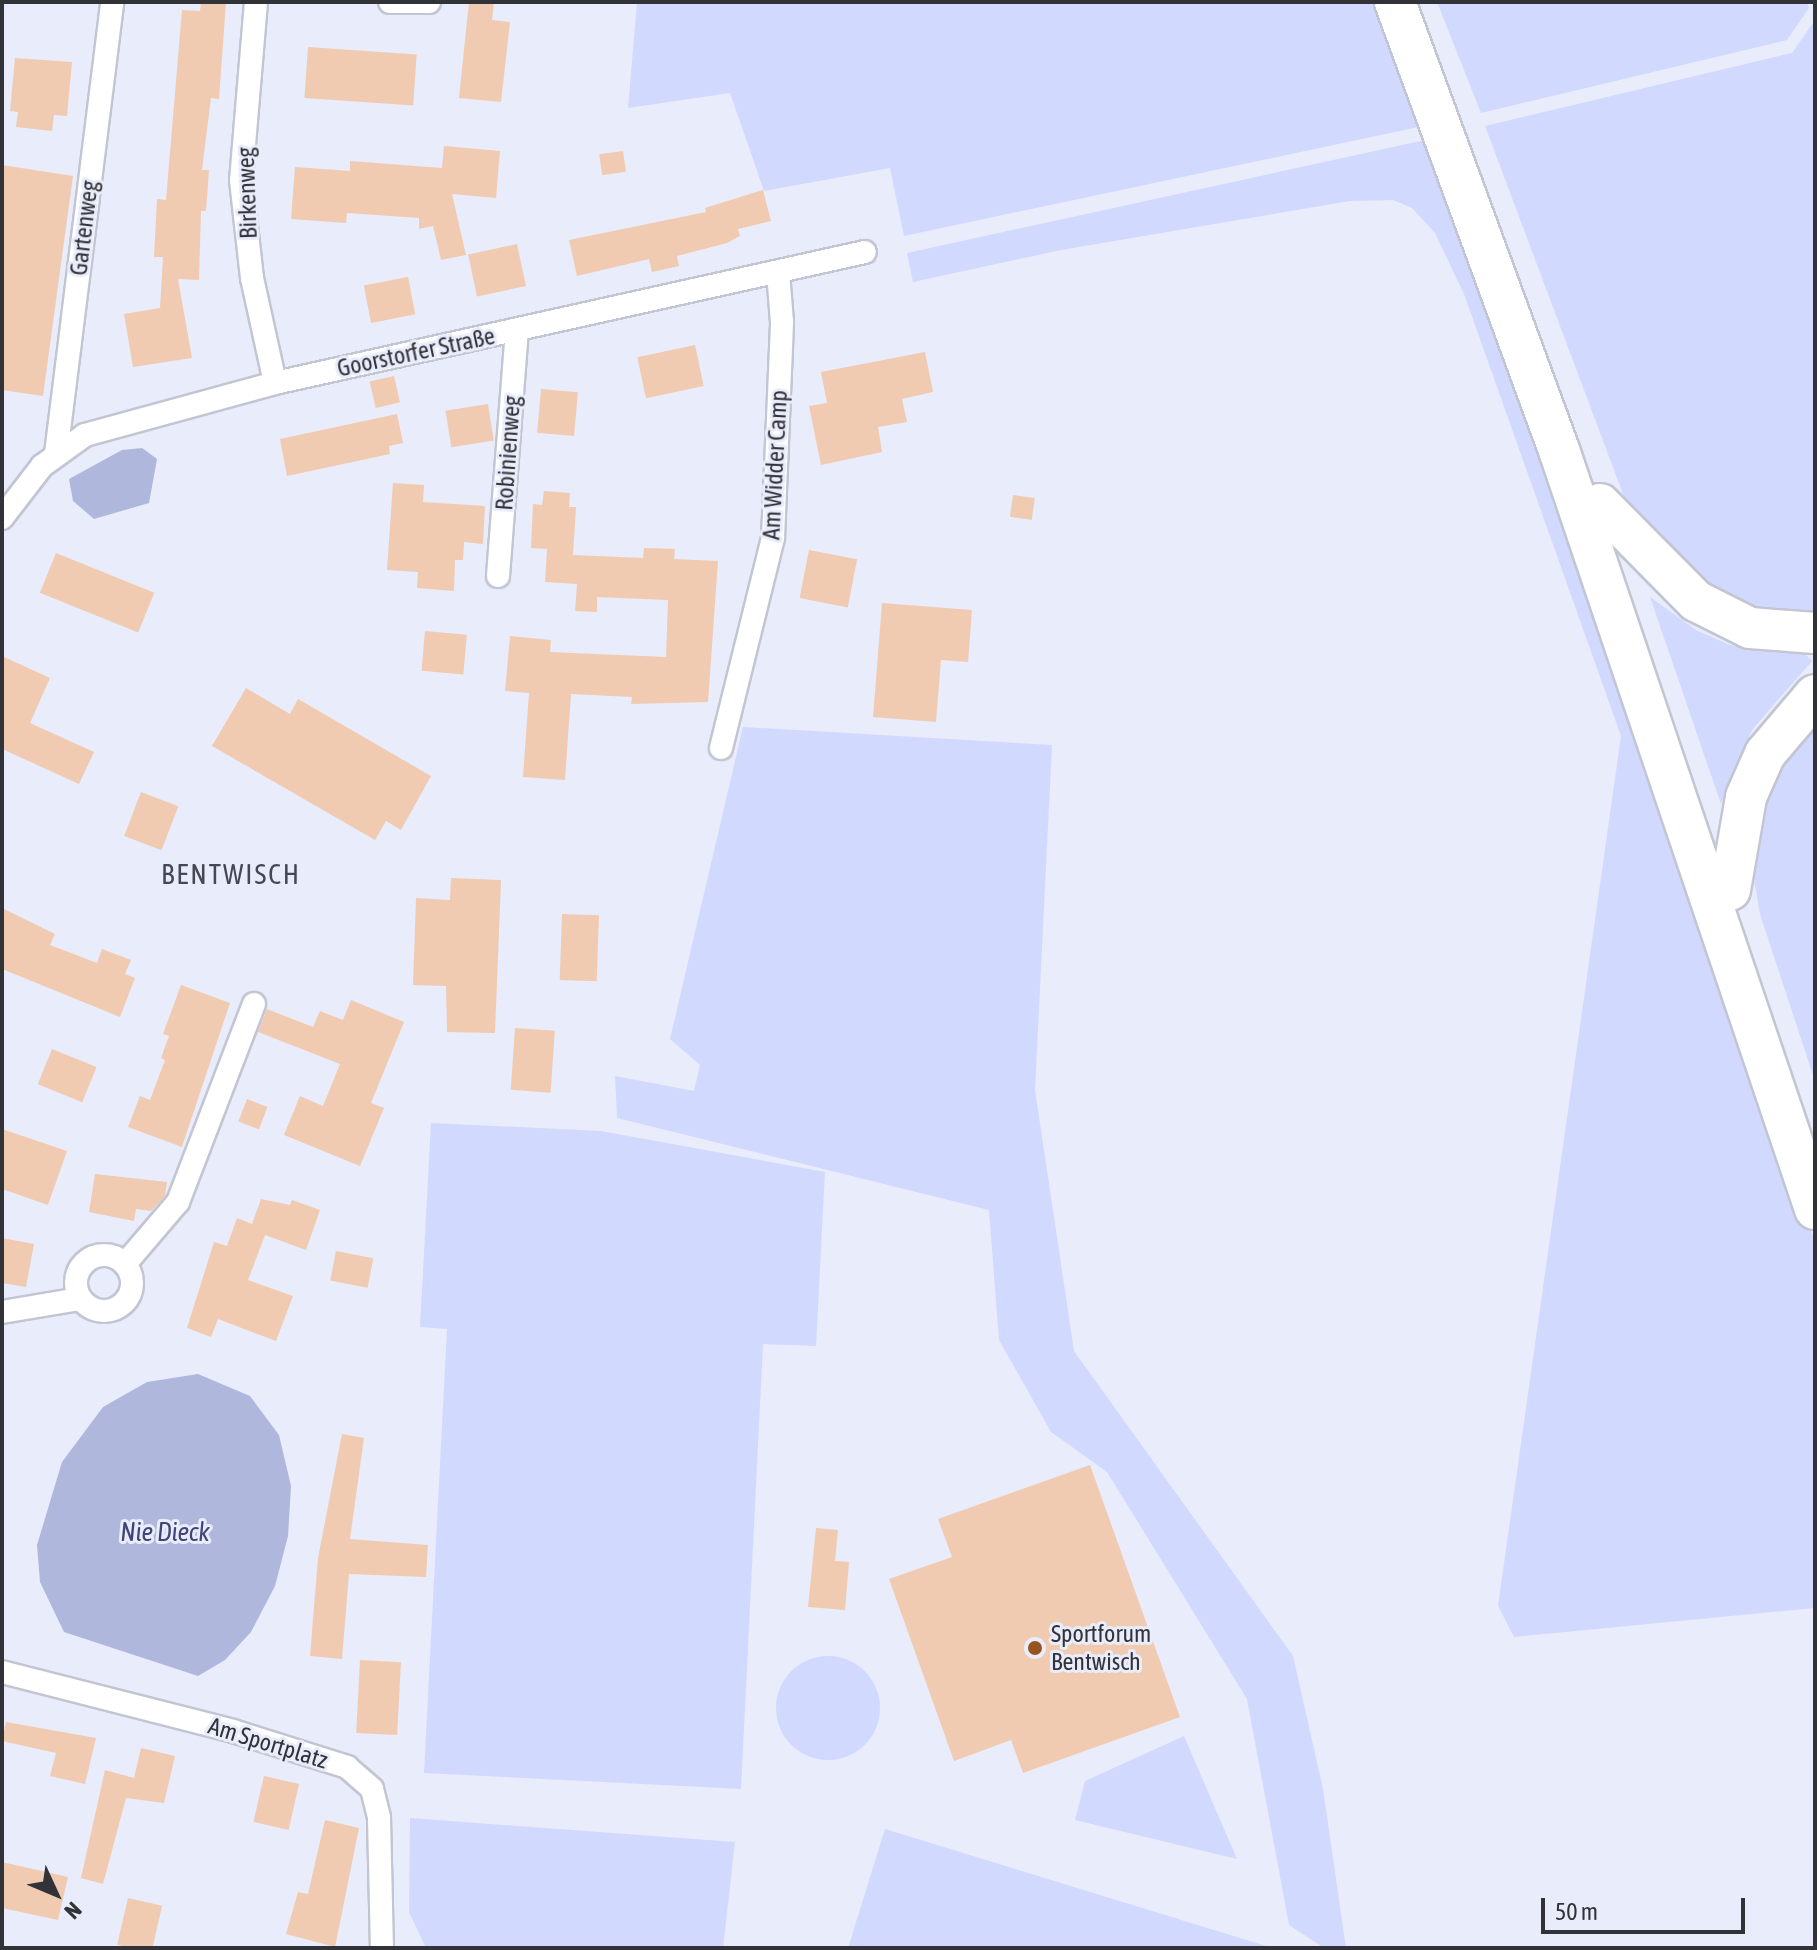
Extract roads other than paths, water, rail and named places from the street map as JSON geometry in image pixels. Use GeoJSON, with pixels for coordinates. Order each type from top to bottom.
{"type":"FeatureCollection","features":[{"type":"Feature","properties":{"kind":"highway"},"geometry":{"type":"LineString","coordinates":[[1395,2],[1559,450],[1815,1209]]}},
{"type":"Feature","properties":{"kind":"highway"},"geometry":{"type":"LineString","coordinates":[[1420,2],[1600,504],[1815,1151]]}},
{"type":"Feature","properties":{"kind":"highway"},"geometry":{"type":"LineString","coordinates":[[1600,504],[1696,601],[1750,628],[1815,633]]}},
{"type":"Feature","properties":{"kind":"highway"},"geometry":{"type":"LineString","coordinates":[[1730,890],[1753,783],[1765,754],[1815,695]]}},
{"type":"Feature","properties":{"kind":"street","name":"Gartenweg"},"geometry":{"type":"LineString","coordinates":[[56,454],[112,2]]}},
{"type":"Feature","properties":{"kind":"street","name":"Birkenweg"},"geometry":{"type":"LineString","coordinates":[[256,2],[241,180],[252,278],[275,383]]}},
{"type":"Feature","properties":{"kind":"street"},"geometry":{"type":"LineString","coordinates":[[390,2],[429,2]]}},
{"type":"Feature","properties":{"kind":"street","name":"Goorstorfer Straße"},"geometry":{"type":"LineString","coordinates":[[2,518],[11,484],[85,435],[275,383],[865,252]]}},
{"type":"Feature","properties":{"kind":"street","name":"Am Widder Camp"},"geometry":{"type":"LineString","coordinates":[[721,748],[773,538],[782,322],[778,272]]}},
{"type":"Feature","properties":{"kind":"street","name":"Robinienweg"},"geometry":{"type":"LineString","coordinates":[[498,576],[517,330]]}},
{"type":"Feature","properties":{"kind":"street"},"geometry":{"type":"LineString","coordinates":[[125,1264],[178,1202],[254,1004]]}},
{"type":"Feature","properties":{"kind":"street"},"geometry":{"type":"LineString","coordinates":[[2,1312],[80,1299],[100,1311],[122,1304],[132,1283],[125,1264],[103,1254],[82,1265],[76,1275],[80,1299]]}},
{"type":"Feature","properties":{"kind":"street","name":"Am Sportplatz"},"geometry":{"type":"LineString","coordinates":[[2,1672],[233,1731],[347,1767],[372,1789],[379,1818],[382,1948]]}},
{"type":"Feature","properties":{"kind":"water"},"geometry":{"type":"Polygon","coordinates":[[[142,448],[157,459],[149,503],[94,519],[73,501],[69,479],[122,450],[142,448]]]}},
{"type":"Feature","properties":{"kind":"water","name":"Nie Dieck"},"geometry":{"type":"Polygon","coordinates":[[[198,1374],[250,1396],[279,1435],[291,1486],[288,1536],[275,1586],[251,1632],[225,1660],[198,1676],[64,1632],[40,1582],[37,1545],[62,1462],[103,1407],[147,1382],[198,1374]]]}},
{"type":"Feature","properties":{"kind":"place","name":"Sportforum Bentwisch"},"geometry":{"type":"Point","coordinates":[1035,1648]}},
{"type":"Feature","properties":{"kind":"district","name":"BENTWISCH"},"geometry":{"type":"Point","coordinates":[231,874]}}]}
